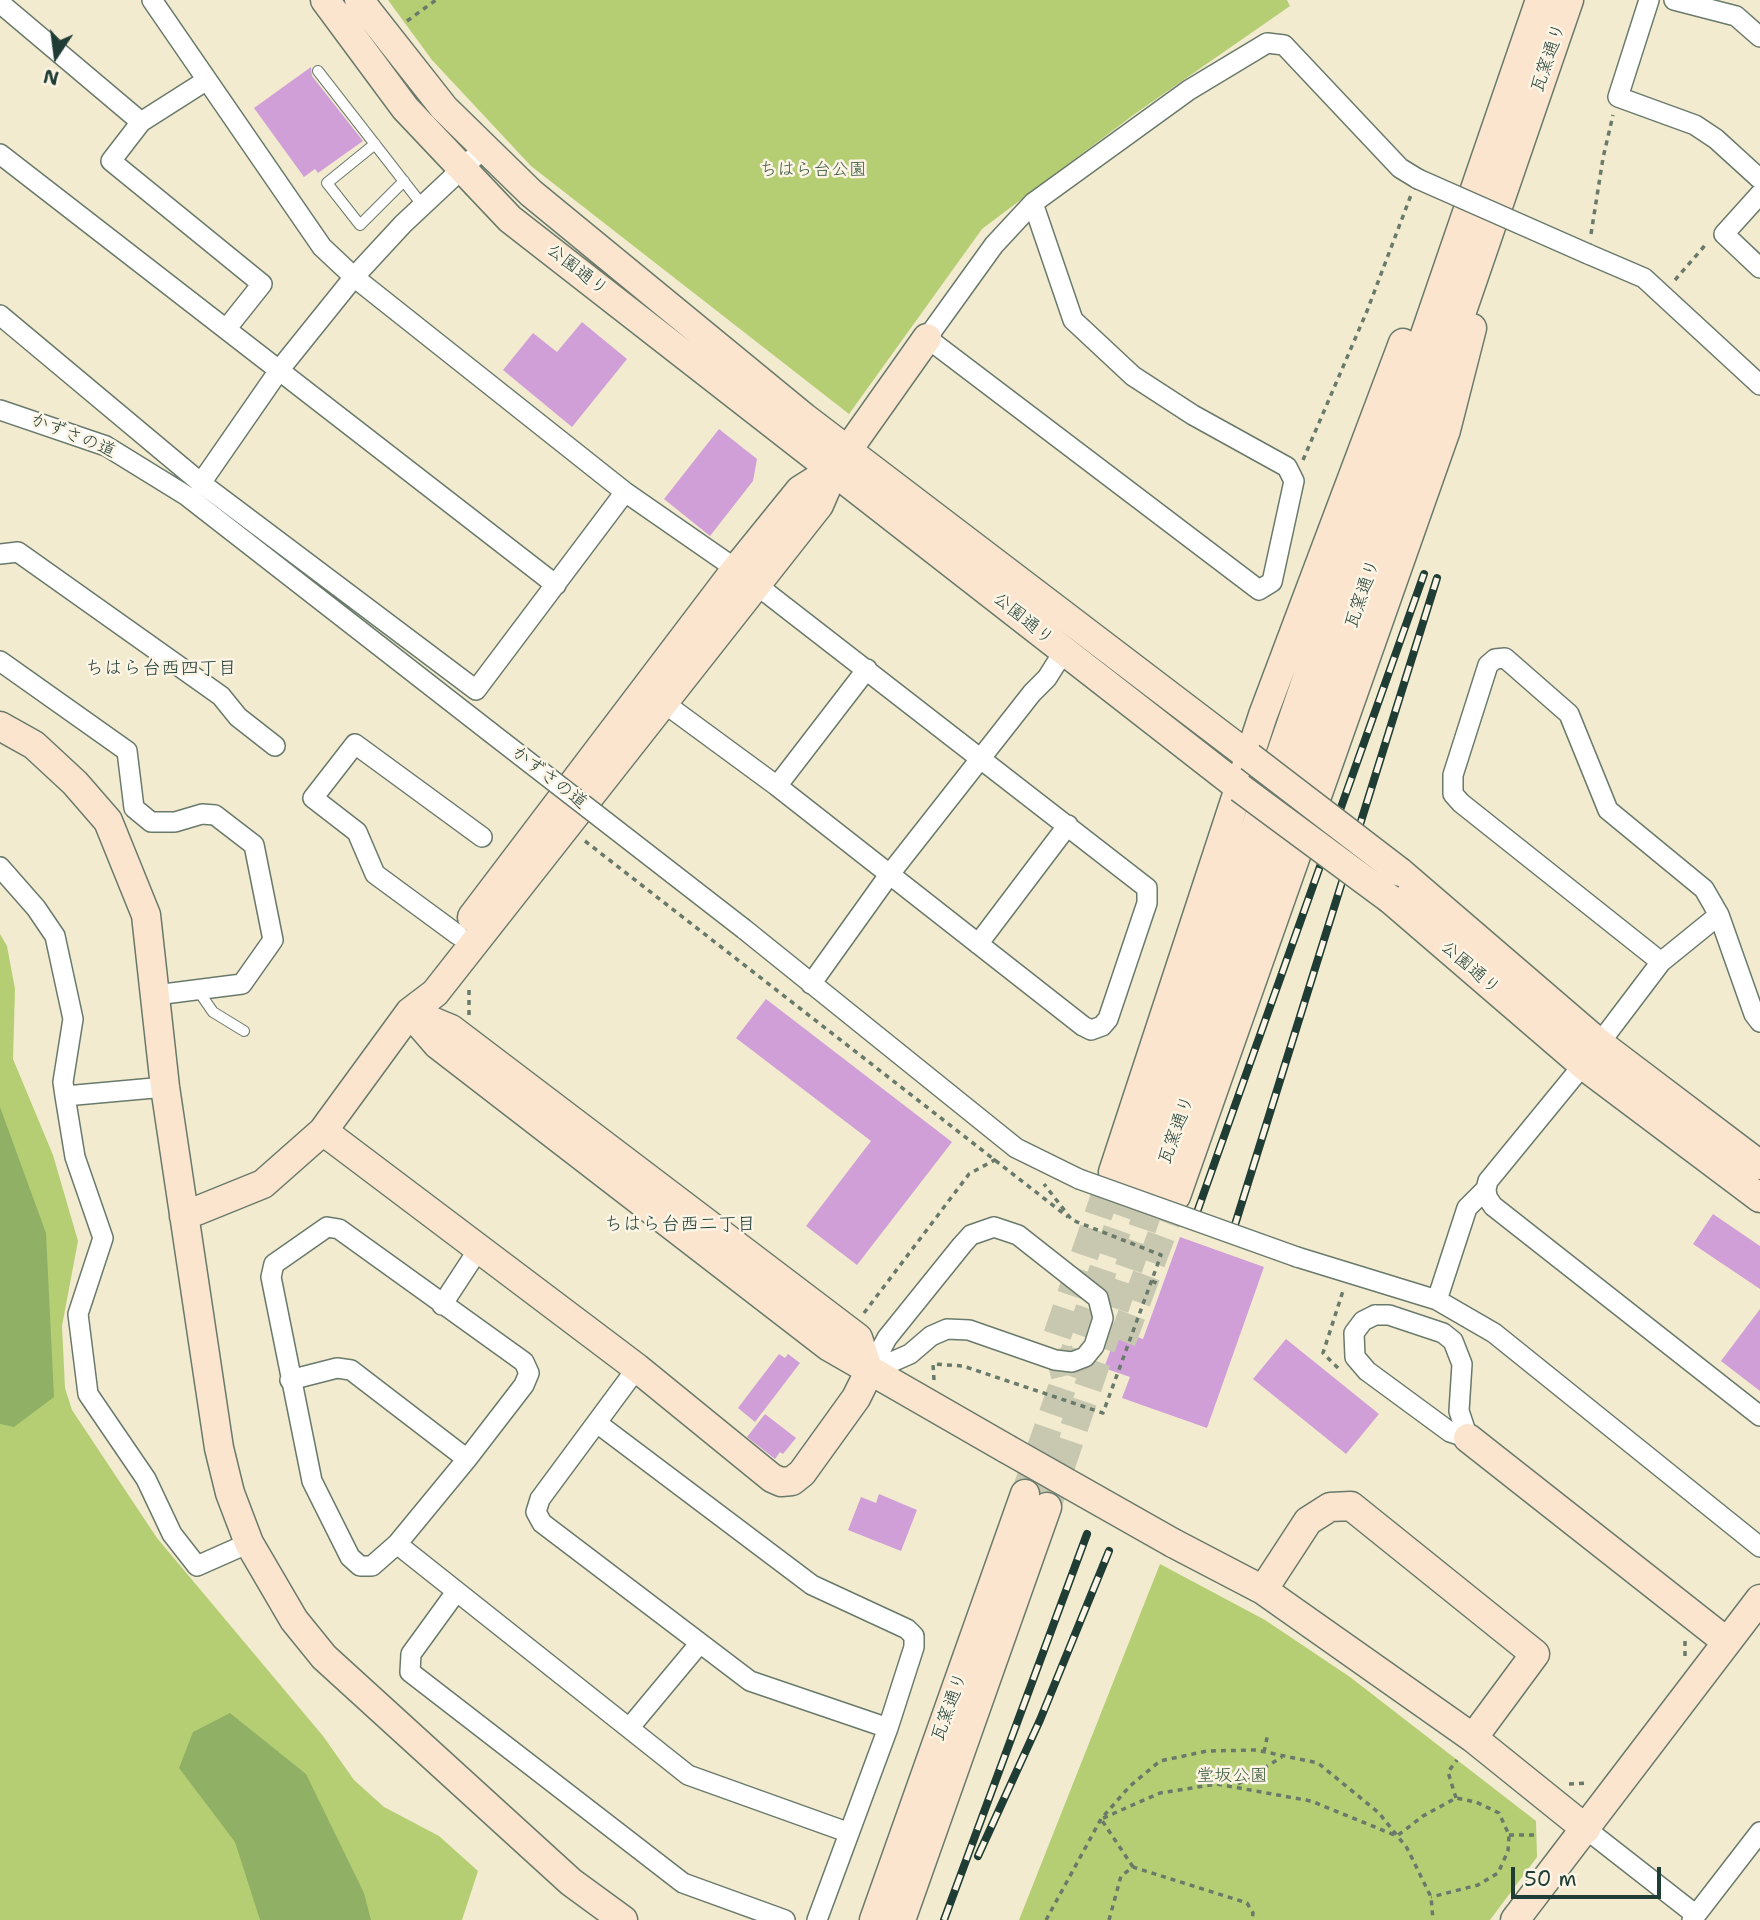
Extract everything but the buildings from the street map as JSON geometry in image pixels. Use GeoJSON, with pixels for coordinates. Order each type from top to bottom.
{"type":"FeatureCollection","features":[{"type":"Feature","properties":{"kind":"street"},"geometry":{"type":"LineString","coordinates":[[152,0],[322,247],[354,277],[625,492],[746,576],[1141,882],[1149,894],[1108,1018],[1102,1026],[1091,1030],[1083,1026],[777,786],[664,704]]}},
{"type":"Feature","properties":{"kind":"street","name":"公園通り"},"geometry":{"type":"LineString","coordinates":[[325,0],[405,108],[510,219],[1250,757],[1400,872],[1591,1054],[1760,1165]]}},
{"type":"Feature","properties":{"kind":"street","name":"公園通り"},"geometry":{"type":"LineString","coordinates":[[359,0],[385,37],[483,149],[1064,651],[1591,1054],[1760,1198]]}},
{"type":"Feature","properties":{"kind":"street","name":"瓦窯通り"},"geometry":{"type":"LineString","coordinates":[[1145,1184],[1288,817],[1479,219],[1540,0]]}},
{"type":"Feature","properties":{"kind":"street","name":"瓦窯通り"},"geometry":{"type":"LineString","coordinates":[[1479,219],[1569,0]]}},
{"type":"Feature","properties":{"kind":"street"},"geometry":{"type":"LineString","coordinates":[[1649,0],[1618,97],[1695,125],[1716,139],[1760,179]]}},
{"type":"Feature","properties":{"kind":"street"},"geometry":{"type":"LineString","coordinates":[[1674,0],[1736,16],[1760,37]]}},
{"type":"Feature","properties":{"kind":"street"},"geometry":{"type":"LineString","coordinates":[[0,3],[141,121]]}},
{"type":"Feature","properties":{"kind":"street"},"geometry":{"type":"LineString","coordinates":[[184,1216],[263,1184],[323,1130],[410,1012],[435,993],[664,704],[800,490],[841,459],[994,245],[1033,203],[1189,90],[1267,43],[1284,45],[1400,168],[1418,179],[1644,278],[1760,385]]}},
{"type":"Feature","properties":{"kind":"street"},"geometry":{"type":"LineString","coordinates":[[207,80],[141,121],[111,161],[262,284],[227,328]]}},
{"type":"Feature","properties":{"kind":"street"},"geometry":{"type":"LineString","coordinates":[[201,483],[280,369],[354,277],[483,149]]}},
{"type":"Feature","properties":{"kind":"street"},"geometry":{"type":"LineString","coordinates":[[0,154],[556,585]]}},
{"type":"Feature","properties":{"kind":"street"},"geometry":{"type":"LineString","coordinates":[[1760,194],[1724,234],[1760,268]]}},
{"type":"Feature","properties":{"kind":"street"},"geometry":{"type":"LineString","coordinates":[[927,338],[1259,590],[1272,582],[1294,481],[1287,467],[1193,415],[1133,376],[1073,320],[1033,203]]}},
{"type":"Feature","properties":{"kind":"street"},"geometry":{"type":"LineString","coordinates":[[1479,219],[1490,261],[1446,430],[1304,834],[1145,1184],[1241,788],[1263,715],[1438,246],[1479,219]]}},
{"type":"Feature","properties":{"kind":"street"},"geometry":{"type":"LineString","coordinates":[[0,315],[201,483],[476,690],[625,492]]}},
{"type":"Feature","properties":{"kind":"street","name":"かずさの道"},"geometry":{"type":"LineString","coordinates":[[0,410],[106,446],[187,496],[744,929],[1016,1148],[1079,1180],[1297,1257],[1437,1300],[1494,1333],[1760,1546]]}},
{"type":"Feature","properties":{"kind":"street"},"geometry":{"type":"LineString","coordinates":[[0,554],[18,552],[221,696],[238,717],[275,746]]}},
{"type":"Feature","properties":{"kind":"street"},"geometry":{"type":"LineString","coordinates":[[410,1012],[419,986],[458,935],[746,576]]}},
{"type":"Feature","properties":{"kind":"street"},"geometry":{"type":"LineString","coordinates":[[811,984],[889,875],[1047,678],[1064,651]]}},
{"type":"Feature","properties":{"kind":"street"},"geometry":{"type":"LineString","coordinates":[[1661,962],[1453,794],[1453,775],[1488,665],[1495,659],[1505,658],[1569,714],[1608,810],[1704,889],[1719,915],[1754,1014],[1760,1021]]}},
{"type":"Feature","properties":{"kind":"street"},"geometry":{"type":"LineString","coordinates":[[0,662],[127,751],[134,808],[152,822],[175,822],[202,814],[215,815],[254,845],[272,940],[242,985],[197,988],[156,995]]}},
{"type":"Feature","properties":{"kind":"street"},"geometry":{"type":"LineString","coordinates":[[777,786],[867,669]]}},
{"type":"Feature","properties":{"kind":"street"},"geometry":{"type":"LineString","coordinates":[[0,726],[34,746],[75,783],[108,821],[146,915],[165,1087],[219,1448],[230,1493],[249,1543],[294,1620],[324,1657],[571,1882],[623,1920]]}},
{"type":"Feature","properties":{"kind":"street"},"geometry":{"type":"LineString","coordinates":[[458,935],[375,874],[357,832],[313,798],[355,744],[482,837]]}},
{"type":"Feature","properties":{"kind":"street"},"geometry":{"type":"LineString","coordinates":[[978,944],[1068,825]]}},
{"type":"Feature","properties":{"kind":"street"},"geometry":{"type":"LineString","coordinates":[[0,866],[36,908],[55,936],[73,1019],[63,1082],[65,1097],[75,1157],[103,1238],[78,1314],[88,1394],[146,1479],[172,1534],[197,1566],[249,1543]]}},
{"type":"Feature","properties":{"kind":"street"},"geometry":{"type":"LineString","coordinates":[[1719,915],[1661,962],[1488,1181],[1486,1189],[1487,1197],[1493,1206],[1760,1416]]}},
{"type":"Feature","properties":{"kind":"street"},"geometry":{"type":"LineString","coordinates":[[410,1012],[438,1045],[828,1346],[869,1372],[1173,1543],[1263,1590],[1464,1749],[1586,1829],[1694,1917],[1760,1832]]}},
{"type":"Feature","properties":{"kind":"street"},"geometry":{"type":"LineString","coordinates":[[65,1097],[165,1087]]}},
{"type":"Feature","properties":{"kind":"street"},"geometry":{"type":"LineString","coordinates":[[323,1130],[637,1368],[772,1478],[781,1482],[792,1480],[802,1473],[856,1398],[869,1372],[887,1338],[962,1245],[982,1229],[1004,1229],[1018,1235],[1089,1289],[1102,1307],[1103,1318],[1094,1346],[1085,1357],[1072,1362],[1055,1360],[969,1330],[947,1329],[931,1336],[910,1354],[869,1372]]}},
{"type":"Feature","properties":{"kind":"street"},"geometry":{"type":"LineString","coordinates":[[1437,1300],[1467,1208],[1486,1189]]}},
{"type":"Feature","properties":{"kind":"street"},"geometry":{"type":"LineString","coordinates":[[327,1227],[340,1229],[524,1362],[529,1373],[524,1385],[467,1459],[397,1544],[372,1566],[360,1566],[350,1557],[312,1481],[290,1380],[271,1277],[274,1264],[327,1227]]}},
{"type":"Feature","properties":{"kind":"street"},"geometry":{"type":"LineString","coordinates":[[442,1305],[478,1250]]}},
{"type":"Feature","properties":{"kind":"street"},"geometry":{"type":"LineString","coordinates":[[1468,1438],[1459,1411],[1462,1364],[1453,1341],[1443,1334],[1388,1315],[1375,1315],[1363,1321],[1354,1333],[1354,1357],[1367,1371],[1450,1432],[1468,1438],[1727,1642]]}},
{"type":"Feature","properties":{"kind":"street"},"geometry":{"type":"LineString","coordinates":[[290,1380],[337,1368],[351,1370],[467,1459]]}},
{"type":"Feature","properties":{"kind":"street"},"geometry":{"type":"LineString","coordinates":[[637,1368],[540,1499],[536,1512],[542,1523],[750,1681],[888,1728]]}},
{"type":"Feature","properties":{"kind":"street"},"geometry":{"type":"LineString","coordinates":[[597,1423],[812,1585],[907,1629],[914,1636],[914,1647],[888,1728],[817,1920]]}},
{"type":"Feature","properties":{"kind":"street","name":"瓦窯通り"},"geometry":{"type":"LineString","coordinates":[[874,1920],[1036,1500],[901,1920]]}},
{"type":"Feature","properties":{"kind":"street"},"geometry":{"type":"LineString","coordinates":[[1263,1590],[1308,1521],[1330,1507],[1352,1506],[1535,1654],[1464,1749]]}},
{"type":"Feature","properties":{"kind":"street"},"geometry":{"type":"LineString","coordinates":[[397,1544],[688,1775],[848,1832]]}},
{"type":"Feature","properties":{"kind":"street"},"geometry":{"type":"LineString","coordinates":[[456,1592],[411,1654],[410,1672],[683,1883],[785,1920]]}},
{"type":"Feature","properties":{"kind":"street"},"geometry":{"type":"LineString","coordinates":[[1516,1920],[1760,1599]]}},
{"type":"Feature","properties":{"kind":"street"},"geometry":{"type":"LineString","coordinates":[[630,1727],[700,1643]]}},
{"type":"Feature","properties":{"kind":"lane"},"geometry":{"type":"LineString","coordinates":[[318,71],[424,206]]}},
{"type":"Feature","properties":{"kind":"lane"},"geometry":{"type":"LineString","coordinates":[[375,144],[327,183],[360,225],[404,181]]}},
{"type":"Feature","properties":{"kind":"lane"},"geometry":{"type":"LineString","coordinates":[[197,988],[213,1012],[244,1031]]}},
{"type":"Feature","properties":{"kind":"path"},"geometry":{"type":"LineString","coordinates":[[385,37],[436,0]]}},
{"type":"Feature","properties":{"kind":"path"},"geometry":{"type":"LineString","coordinates":[[1588,254],[1602,158],[1618,97]]}},
{"type":"Feature","properties":{"kind":"path"},"geometry":{"type":"LineString","coordinates":[[1294,481],[1367,311],[1418,179]]}},
{"type":"Feature","properties":{"kind":"path"},"geometry":{"type":"LineString","coordinates":[[1662,295],[1713,237],[1724,234]]}},
{"type":"Feature","properties":{"kind":"path"},"geometry":{"type":"LineString","coordinates":[[591,830],[583,840],[1072,1220],[1161,1255],[1103,1413],[963,1366],[933,1364],[934,1381],[940,1388]]}},
{"type":"Feature","properties":{"kind":"path"},"geometry":{"type":"LineString","coordinates":[[469,985],[469,1016]]}},
{"type":"Feature","properties":{"kind":"path"},"geometry":{"type":"LineString","coordinates":[[853,1308],[862,1315],[968,1174],[1016,1148]]}},
{"type":"Feature","properties":{"kind":"path"},"geometry":{"type":"LineString","coordinates":[[1040,1179],[1072,1220]]}},
{"type":"Feature","properties":{"kind":"path"},"geometry":{"type":"LineString","coordinates":[[1345,1374],[1323,1353],[1349,1273]]}},
{"type":"Feature","properties":{"kind":"path"},"geometry":{"type":"LineString","coordinates":[[1152,1281],[1161,1285]]}},
{"type":"Feature","properties":{"kind":"path"},"geometry":{"type":"LineString","coordinates":[[1679,1627],[1685,1639],[1685,1659]]}},
{"type":"Feature","properties":{"kind":"path"},"geometry":{"type":"LineString","coordinates":[[1265,1752],[1268,1733]]}},
{"type":"Feature","properties":{"kind":"path"},"geometry":{"type":"LineString","coordinates":[[1456,1798],[1448,1772],[1464,1749]]}},
{"type":"Feature","properties":{"kind":"path"},"geometry":{"type":"LineString","coordinates":[[1046,1920],[1101,1819],[1129,1786],[1160,1761],[1207,1751],[1265,1752],[1318,1763],[1378,1813],[1407,1848],[1431,1897],[1433,1920]]}},
{"type":"Feature","properties":{"kind":"path"},"geometry":{"type":"LineString","coordinates":[[1237,1785],[1284,1756]]}},
{"type":"Feature","properties":{"kind":"path"},"geometry":{"type":"LineString","coordinates":[[1560,1784],[1596,1783]]}},
{"type":"Feature","properties":{"kind":"path"},"geometry":{"type":"LineString","coordinates":[[1101,1819],[1160,1793],[1217,1784],[1237,1785],[1311,1801],[1397,1836]]}},
{"type":"Feature","properties":{"kind":"path"},"geometry":{"type":"LineString","coordinates":[[1397,1836],[1423,1816],[1456,1798],[1476,1802],[1499,1813],[1509,1835],[1508,1851],[1498,1873],[1478,1885],[1431,1897]]}},
{"type":"Feature","properties":{"kind":"path"},"geometry":{"type":"LineString","coordinates":[[1101,1819],[1133,1867],[1247,1903],[1253,1913],[1252,1920]]}},
{"type":"Feature","properties":{"kind":"path"},"geometry":{"type":"LineString","coordinates":[[1509,1835],[1536,1835]]}},
{"type":"Feature","properties":{"kind":"path"},"geometry":{"type":"LineString","coordinates":[[1109,1920],[1121,1875],[1133,1867]]}},
{"type":"Feature","properties":{"kind":"green space","name":"ちはら台公園"},"geometry":{"type":"Polygon","coordinates":[[[388,0],[1287,0],[1290,6],[1136,113],[982,229],[849,414],[531,166],[432,60],[388,0]]]}},
{"type":"Feature","properties":{"kind":"green space"},"geometry":{"type":"Polygon","coordinates":[[[0,934],[7,946],[15,989],[13,1059],[53,1155],[78,1241],[62,1326],[65,1388],[72,1410],[157,1538],[323,1736],[354,1780],[384,1807],[439,1836],[478,1871],[462,1920],[0,1920],[0,934]]]}},
{"type":"Feature","properties":{"kind":"green space"},"geometry":{"type":"Polygon","coordinates":[[[0,1107],[46,1233],[54,1397],[14,1427],[0,1424],[0,1107]]]}},
{"type":"Feature","properties":{"kind":"green space","name":"堂坂公園"},"geometry":{"type":"Polygon","coordinates":[[[1160,1564],[1265,1620],[1350,1677],[1536,1821],[1537,1857],[1490,1920],[1019,1920],[1160,1564]]]}},
{"type":"Feature","properties":{"kind":"green space"},"geometry":{"type":"Polygon","coordinates":[[[230,1713],[306,1774],[364,1893],[371,1920],[260,1920],[235,1842],[179,1768],[193,1732],[230,1713]]]}},
{"type":"Feature","properties":{"kind":"tunnel"},"geometry":{"type":"LineString","coordinates":[[1065,1376],[1056,1339],[1113,1172]]}},
{"type":"Feature","properties":{"kind":"tunnel"},"geometry":{"type":"LineString","coordinates":[[1025,1494],[1134,1181]]}},
{"type":"Feature","properties":{"kind":"tunnel"},"geometry":{"type":"LineString","coordinates":[[1047,1507],[1156,1188]]}},
{"type":"Feature","properties":{"kind":"tunnel"},"geometry":{"type":"LineString","coordinates":[[1122,1341],[1176,1196]]}},
{"type":"Feature","properties":{"kind":"railway"},"geometry":{"type":"LineString","coordinates":[[1196,1215],[1424,574]]}},
{"type":"Feature","properties":{"kind":"railway"},"geometry":{"type":"LineString","coordinates":[[1233,1231],[1437,578]]}},
{"type":"Feature","properties":{"kind":"railway"},"geometry":{"type":"LineString","coordinates":[[944,1920],[1087,1534]]}},
{"type":"Feature","properties":{"kind":"railway"},"geometry":{"type":"LineString","coordinates":[[978,1856],[1040,1720],[1109,1551]]}},
{"type":"Feature","properties":{"kind":"district","name":"ちはら台西四丁目"},"geometry":{"type":"Point","coordinates":[161,669]}},
{"type":"Feature","properties":{"kind":"district","name":"ちはら台西二丁目"},"geometry":{"type":"Point","coordinates":[680,1225]}}]}
